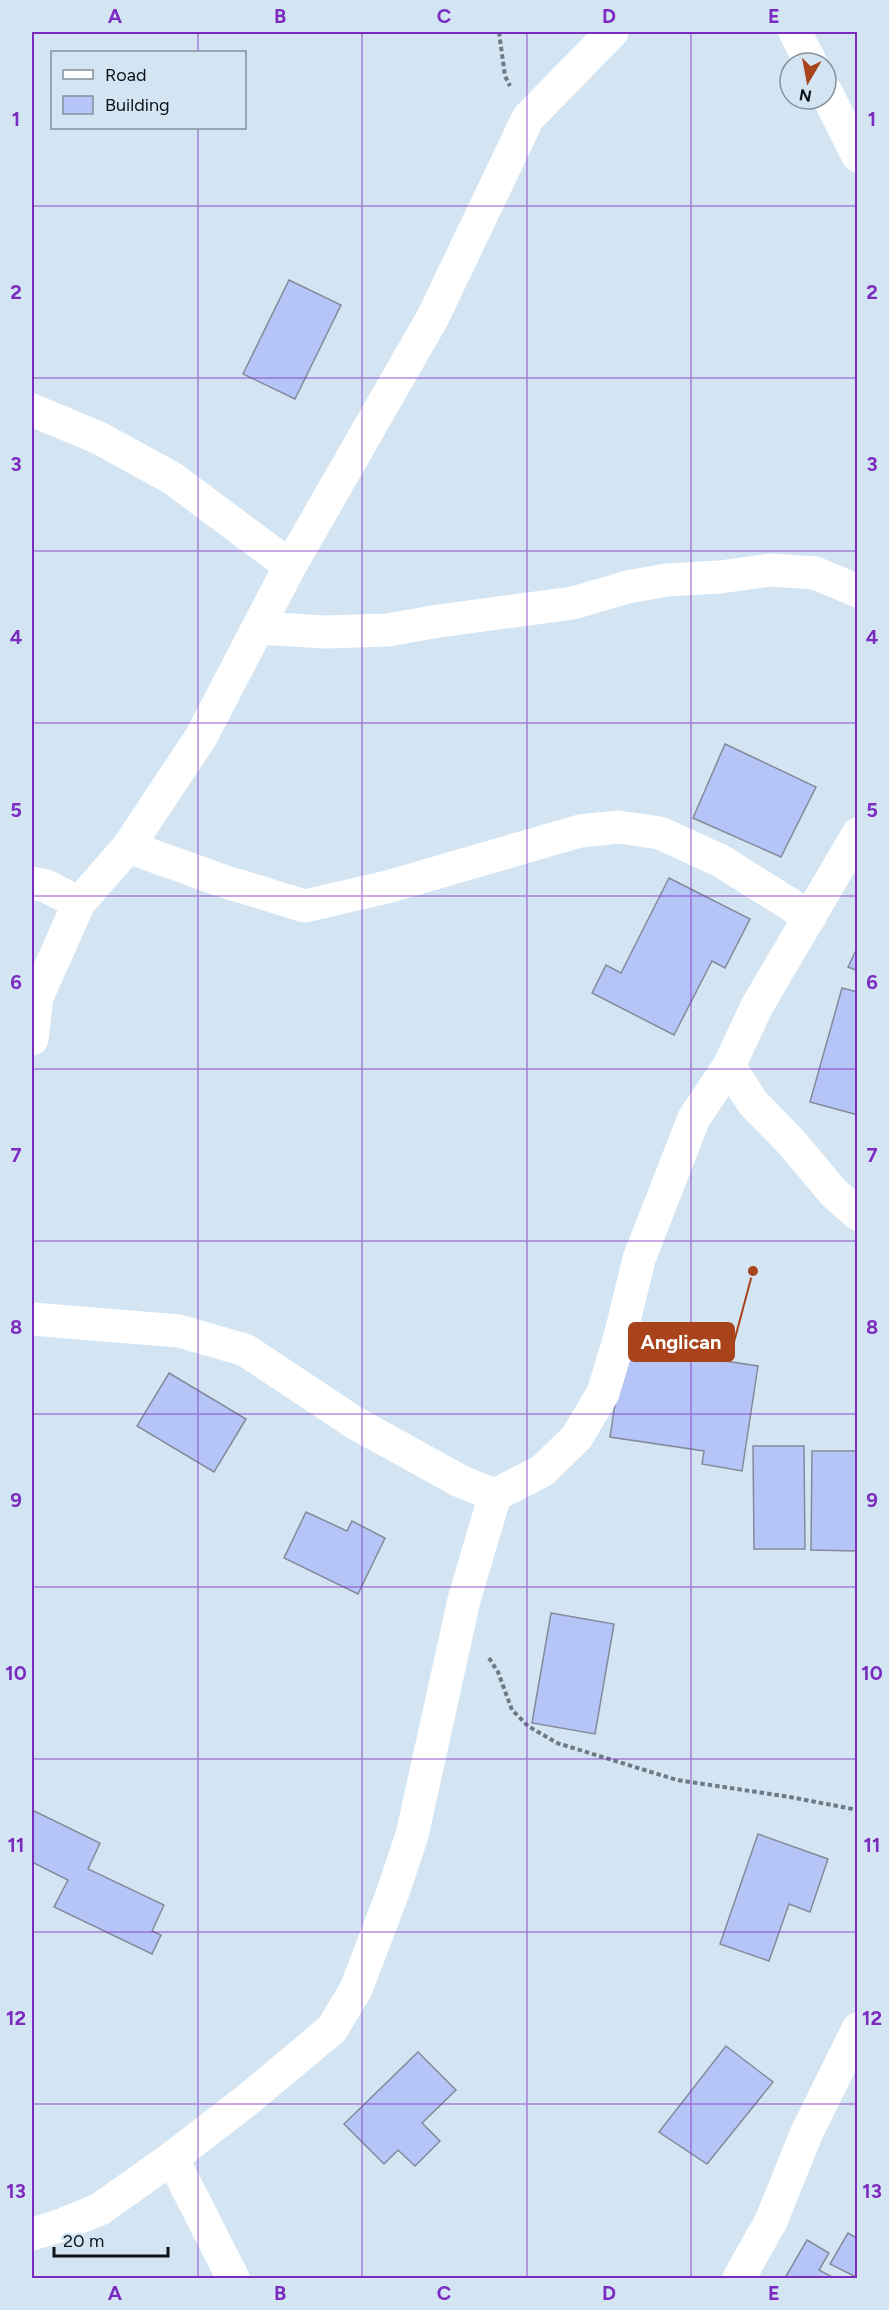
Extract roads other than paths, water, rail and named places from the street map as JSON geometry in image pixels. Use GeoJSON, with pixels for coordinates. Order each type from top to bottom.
{"type":"FeatureCollection","features":[{"type":"Feature","properties":{"kind":"street"},"geometry":{"type":"LineString","coordinates":[[32,1039],[37,997],[79,903],[128,846],[201,737],[290,566],[433,317],[528,118],[612,32]]}},
{"type":"Feature","properties":{"kind":"street"},"geometry":{"type":"LineString","coordinates":[[795,32],[805,51]]}},
{"type":"Feature","properties":{"kind":"street"},"geometry":{"type":"LineString","coordinates":[[836,111],[858,156]]}},
{"type":"Feature","properties":{"kind":"street"},"geometry":{"type":"LineString","coordinates":[[32,410],[99,438],[172,478],[290,566]]}},
{"type":"Feature","properties":{"kind":"street"},"geometry":{"type":"LineString","coordinates":[[259,628],[325,632],[387,630],[573,603],[628,587],[666,580],[771,570],[815,573],[858,591]]}},
{"type":"Feature","properties":{"kind":"street"},"geometry":{"type":"LineString","coordinates":[[128,846],[226,882],[305,906],[387,887],[580,831],[618,827],[660,833],[721,861],[810,917]]}},
{"type":"Feature","properties":{"kind":"street"},"geometry":{"type":"LineString","coordinates":[[32,1319],[179,1331],[245,1350],[355,1423],[460,1481],[495,1494],[542,1471],[577,1437],[603,1393],[621,1333],[639,1259],[694,1118],[729,1066],[757,1006],[858,834]]}},
{"type":"Feature","properties":{"kind":"street"},"geometry":{"type":"LineString","coordinates":[[32,883],[46,885],[79,903]]}},
{"type":"Feature","properties":{"kind":"street"},"geometry":{"type":"LineString","coordinates":[[729,1066],[753,1103],[792,1143],[834,1193],[858,1214]]}},
{"type":"Feature","properties":{"kind":"street"},"geometry":{"type":"LineString","coordinates":[[32,2234],[59,2226],[100,2209],[172,2158],[247,2100],[332,2029],[356,1989],[412,1835],[464,1600],[495,1494]]}},
{"type":"Feature","properties":{"kind":"street"},"geometry":{"type":"LineString","coordinates":[[739,2278],[771,2221],[807,2132],[858,2029]]}},
{"type":"Feature","properties":{"kind":"street"},"geometry":{"type":"LineString","coordinates":[[172,2158],[233,2278]]}},
{"type":"Feature","properties":{"kind":"place","name":"Anglican"},"geometry":{"type":"Point","coordinates":[753,1271]}}]}
